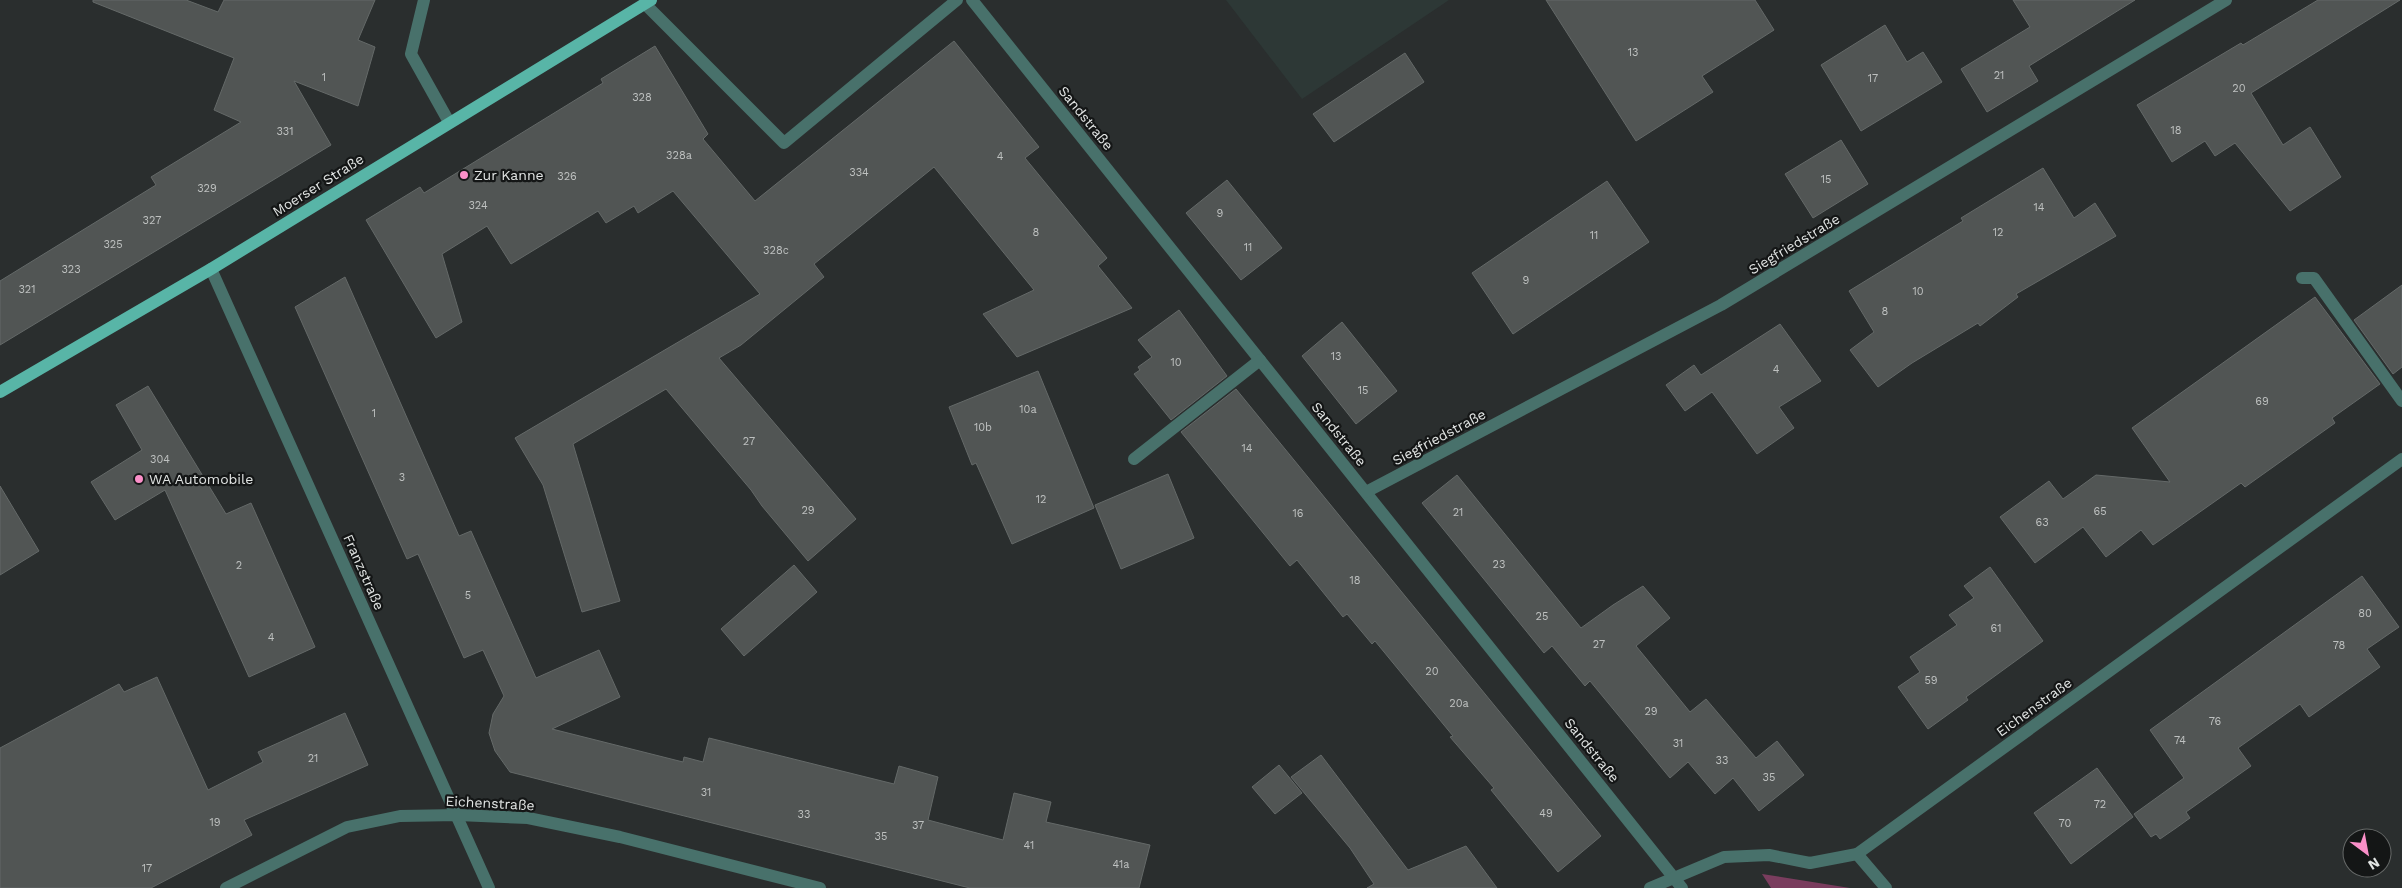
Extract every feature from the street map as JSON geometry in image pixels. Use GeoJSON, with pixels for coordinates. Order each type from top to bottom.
{"type":"FeatureCollection","features":[{"type":"Feature","properties":{"kind":"main road","name":"Moerser Straße"},"geometry":{"type":"LineString","coordinates":[[0,392],[211,268],[648,2]]}},
{"type":"Feature","properties":{"kind":"street"},"geometry":{"type":"LineString","coordinates":[[424,0],[410,54],[449,122]]}},
{"type":"Feature","properties":{"kind":"street"},"geometry":{"type":"LineString","coordinates":[[648,2],[784,143],[957,0]]}},
{"type":"Feature","properties":{"kind":"street","name":"Sandstraße"},"geometry":{"type":"LineString","coordinates":[[972,0],[1682,888]]}},
{"type":"Feature","properties":{"kind":"street","name":"Siegfriedstraße"},"geometry":{"type":"LineString","coordinates":[[1366,492],[1721,305],[2226,0]]}},
{"type":"Feature","properties":{"kind":"street","name":"Franzstraße"},"geometry":{"type":"LineString","coordinates":[[211,268],[458,815],[489,888]]}},
{"type":"Feature","properties":{"kind":"street"},"geometry":{"type":"LineString","coordinates":[[2302,278],[2314,278],[2402,401]]}},
{"type":"Feature","properties":{"kind":"street"},"geometry":{"type":"LineString","coordinates":[[1134,459],[1260,360]]}},
{"type":"Feature","properties":{"kind":"street","name":"Eichenstraße"},"geometry":{"type":"LineString","coordinates":[[1650,888],[1724,857],[1769,855],[1810,862],[1857,854],[2402,459]]}},
{"type":"Feature","properties":{"kind":"street","name":"Eichenstraße"},"geometry":{"type":"LineString","coordinates":[[226,888],[348,828],[400,816],[458,815],[528,818],[620,837],[820,888]]}},
{"type":"Feature","properties":{"kind":"street"},"geometry":{"type":"LineString","coordinates":[[1857,854],[1886,888]]}},
{"type":"Feature","properties":{"kind":"shaded area"},"geometry":{"type":"Polygon","coordinates":[[[1226,0],[1449,0],[1302,99],[1226,0]]]}},
{"type":"Feature","properties":{"kind":"shaded area"},"geometry":{"type":"Polygon","coordinates":[[[1762,874],[1850,888],[1771,888],[1762,874]]]}},
{"type":"Feature","properties":{"kind":"building"},"geometry":{"type":"Polygon","coordinates":[[[93,0],[186,0],[218,12],[224,0],[375,0],[358,40],[375,47],[358,106],[294,81],[331,145],[0,345],[0,281],[156,185],[151,177],[241,122],[214,110],[234,58],[93,2],[93,0]]]}},
{"type":"Feature","properties":{"kind":"building"},"geometry":{"type":"Polygon","coordinates":[[[1546,0],[1755,0],[1774,30],[1702,76],[1713,92],[1636,141],[1546,0]]]}},
{"type":"Feature","properties":{"kind":"building"},"geometry":{"type":"Polygon","coordinates":[[[2013,0],[2135,0],[2029,66],[2038,81],[1987,112],[1961,69],[2030,27],[2013,0]]]}},
{"type":"Feature","properties":{"kind":"building"},"geometry":{"type":"Polygon","coordinates":[[[2318,0],[2400,0],[2251,93],[2283,145],[2310,127],[2341,177],[2290,211],[2235,143],[2215,156],[2205,141],[2172,162],[2137,105],[2318,0]]]}},
{"type":"Feature","properties":{"kind":"building"},"geometry":{"type":"Polygon","coordinates":[[[1885,25],[1907,62],[1923,52],[1942,82],[1861,131],[1821,65],[1885,25]]]}},
{"type":"Feature","properties":{"kind":"building"},"geometry":{"type":"Polygon","coordinates":[[[954,41],[1039,147],[1025,158],[1107,258],[1098,266],[1132,308],[1017,357],[983,314],[1034,290],[934,167],[814,264],[824,277],[741,345],[719,358],[856,519],[808,561],[666,389],[573,444],[620,601],[582,612],[543,485],[515,438],[760,294],[673,191],[638,213],[634,206],[606,223],[598,211],[511,264],[487,226],[442,254],[462,322],[436,338],[366,220],[420,187],[424,193],[603,83],[601,79],[655,46],[708,134],[703,139],[755,201],[954,41]]]}},
{"type":"Feature","properties":{"kind":"building"},"geometry":{"type":"Polygon","coordinates":[[[1405,53],[1424,82],[1334,142],[1313,114],[1405,53]]]}},
{"type":"Feature","properties":{"kind":"building"},"geometry":{"type":"Polygon","coordinates":[[[1841,140],[1868,184],[1813,218],[1785,174],[1841,140]]]}},
{"type":"Feature","properties":{"kind":"building"},"geometry":{"type":"Polygon","coordinates":[[[2043,168],[2074,218],[2095,203],[2116,236],[2016,294],[2018,297],[1980,326],[1978,323],[1912,363],[1878,387],[1850,350],[1874,332],[1849,291],[1963,221],[1961,218],[2043,168]]]}},
{"type":"Feature","properties":{"kind":"building"},"geometry":{"type":"Polygon","coordinates":[[[1227,180],[1282,248],[1241,280],[1186,213],[1227,180]]]}},
{"type":"Feature","properties":{"kind":"building"},"geometry":{"type":"Polygon","coordinates":[[[1607,181],[1649,242],[1513,334],[1472,273],[1607,181]]]}},
{"type":"Feature","properties":{"kind":"building"},"geometry":{"type":"Polygon","coordinates":[[[345,277],[459,536],[471,531],[536,678],[599,650],[620,697],[552,729],[683,762],[684,757],[703,762],[709,738],[894,784],[899,766],[938,777],[928,820],[1003,840],[1014,793],[1051,802],[1046,822],[1150,845],[1139,888],[970,888],[510,772],[495,751],[489,733],[493,714],[504,696],[483,650],[464,658],[418,554],[407,559],[295,307],[345,277]]]}},
{"type":"Feature","properties":{"kind":"building"},"geometry":{"type":"Polygon","coordinates":[[[2402,285],[2402,367],[2393,374],[2354,320],[2402,285]]]}},
{"type":"Feature","properties":{"kind":"building"},"geometry":{"type":"Polygon","coordinates":[[[2315,297],[2380,384],[2332,418],[2335,423],[2245,487],[2241,483],[2153,545],[2141,530],[2106,557],[2083,527],[2035,563],[2000,517],[2049,481],[2063,499],[2096,475],[2170,482],[2132,428],[2315,297]]]}},
{"type":"Feature","properties":{"kind":"building"},"geometry":{"type":"Polygon","coordinates":[[[1179,310],[1227,376],[1171,420],[1134,374],[1140,370],[1138,367],[1152,357],[1138,340],[1179,310]]]}},
{"type":"Feature","properties":{"kind":"building"},"geometry":{"type":"Polygon","coordinates":[[[1342,322],[1397,391],[1356,424],[1302,356],[1342,322]]]}},
{"type":"Feature","properties":{"kind":"building"},"geometry":{"type":"Polygon","coordinates":[[[1780,324],[1821,381],[1779,407],[1794,428],[1757,454],[1712,392],[1685,411],[1666,385],[1694,365],[1701,375],[1780,324]]]}},
{"type":"Feature","properties":{"kind":"building"},"geometry":{"type":"Polygon","coordinates":[[[1038,371],[1094,508],[1012,544],[976,463],[972,465],[949,407],[1038,371]]]}},
{"type":"Feature","properties":{"kind":"building"},"geometry":{"type":"Polygon","coordinates":[[[148,386],[226,514],[251,503],[315,647],[249,677],[165,490],[115,520],[91,482],[142,450],[116,405],[148,386]]]}},
{"type":"Feature","properties":{"kind":"building"},"geometry":{"type":"Polygon","coordinates":[[[1236,389],[1601,836],[1558,872],[1491,790],[1494,788],[1450,737],[1453,736],[1375,641],[1372,644],[1347,614],[1343,617],[1297,560],[1290,566],[1181,432],[1236,389]]]}},
{"type":"Feature","properties":{"kind":"building"},"geometry":{"type":"Polygon","coordinates":[[[1168,474],[1194,538],[1121,569],[1095,505],[1168,474]]]}},
{"type":"Feature","properties":{"kind":"building"},"geometry":{"type":"Polygon","coordinates":[[[1457,475],[1581,628],[1643,586],[1670,618],[1636,646],[1690,712],[1706,699],[1756,758],[1777,741],[1804,775],[1759,811],[1733,778],[1715,794],[1688,762],[1670,778],[1590,681],[1585,686],[1552,646],[1544,653],[1422,503],[1457,475]]]}},
{"type":"Feature","properties":{"kind":"building"},"geometry":{"type":"Polygon","coordinates":[[[0,486],[39,551],[0,575],[0,486]]]}},
{"type":"Feature","properties":{"kind":"building"},"geometry":{"type":"Polygon","coordinates":[[[794,565],[817,592],[744,656],[721,629],[794,565]]]}},
{"type":"Feature","properties":{"kind":"building"},"geometry":{"type":"Polygon","coordinates":[[[1990,567],[2043,641],[1966,697],[1968,700],[1928,729],[1898,687],[1920,672],[1910,657],[1957,625],[1949,615],[1974,598],[1964,586],[1990,567]]]}},
{"type":"Feature","properties":{"kind":"building"},"geometry":{"type":"Polygon","coordinates":[[[2362,576],[2399,627],[2367,649],[2380,667],[2309,717],[2300,704],[2238,748],[2251,766],[2186,812],[2190,818],[2176,828],[2160,839],[2156,834],[2151,837],[2134,814],[2184,778],[2150,730],[2362,576]]]}},
{"type":"Feature","properties":{"kind":"building"},"geometry":{"type":"Polygon","coordinates":[[[157,677],[208,790],[263,762],[258,752],[345,713],[368,765],[244,820],[252,835],[151,888],[0,888],[0,748],[119,684],[124,692],[157,677]]]}},
{"type":"Feature","properties":{"kind":"building"},"geometry":{"type":"Polygon","coordinates":[[[1321,755],[1408,870],[1466,846],[1497,888],[1367,888],[1374,884],[1350,848],[1291,777],[1321,755]]]}},
{"type":"Feature","properties":{"kind":"building"},"geometry":{"type":"Polygon","coordinates":[[[1279,765],[1302,793],[1275,814],[1252,787],[1279,765]]]}},
{"type":"Feature","properties":{"kind":"building"},"geometry":{"type":"Polygon","coordinates":[[[2097,768],[2133,817],[2071,864],[2034,813],[2097,768]]]}},
{"type":"Feature","properties":{"kind":"place","name":"Zur Kanne"},"geometry":{"type":"Point","coordinates":[464,175]}},
{"type":"Feature","properties":{"kind":"place","name":"WA Automobile"},"geometry":{"type":"Point","coordinates":[139,479]}}]}
